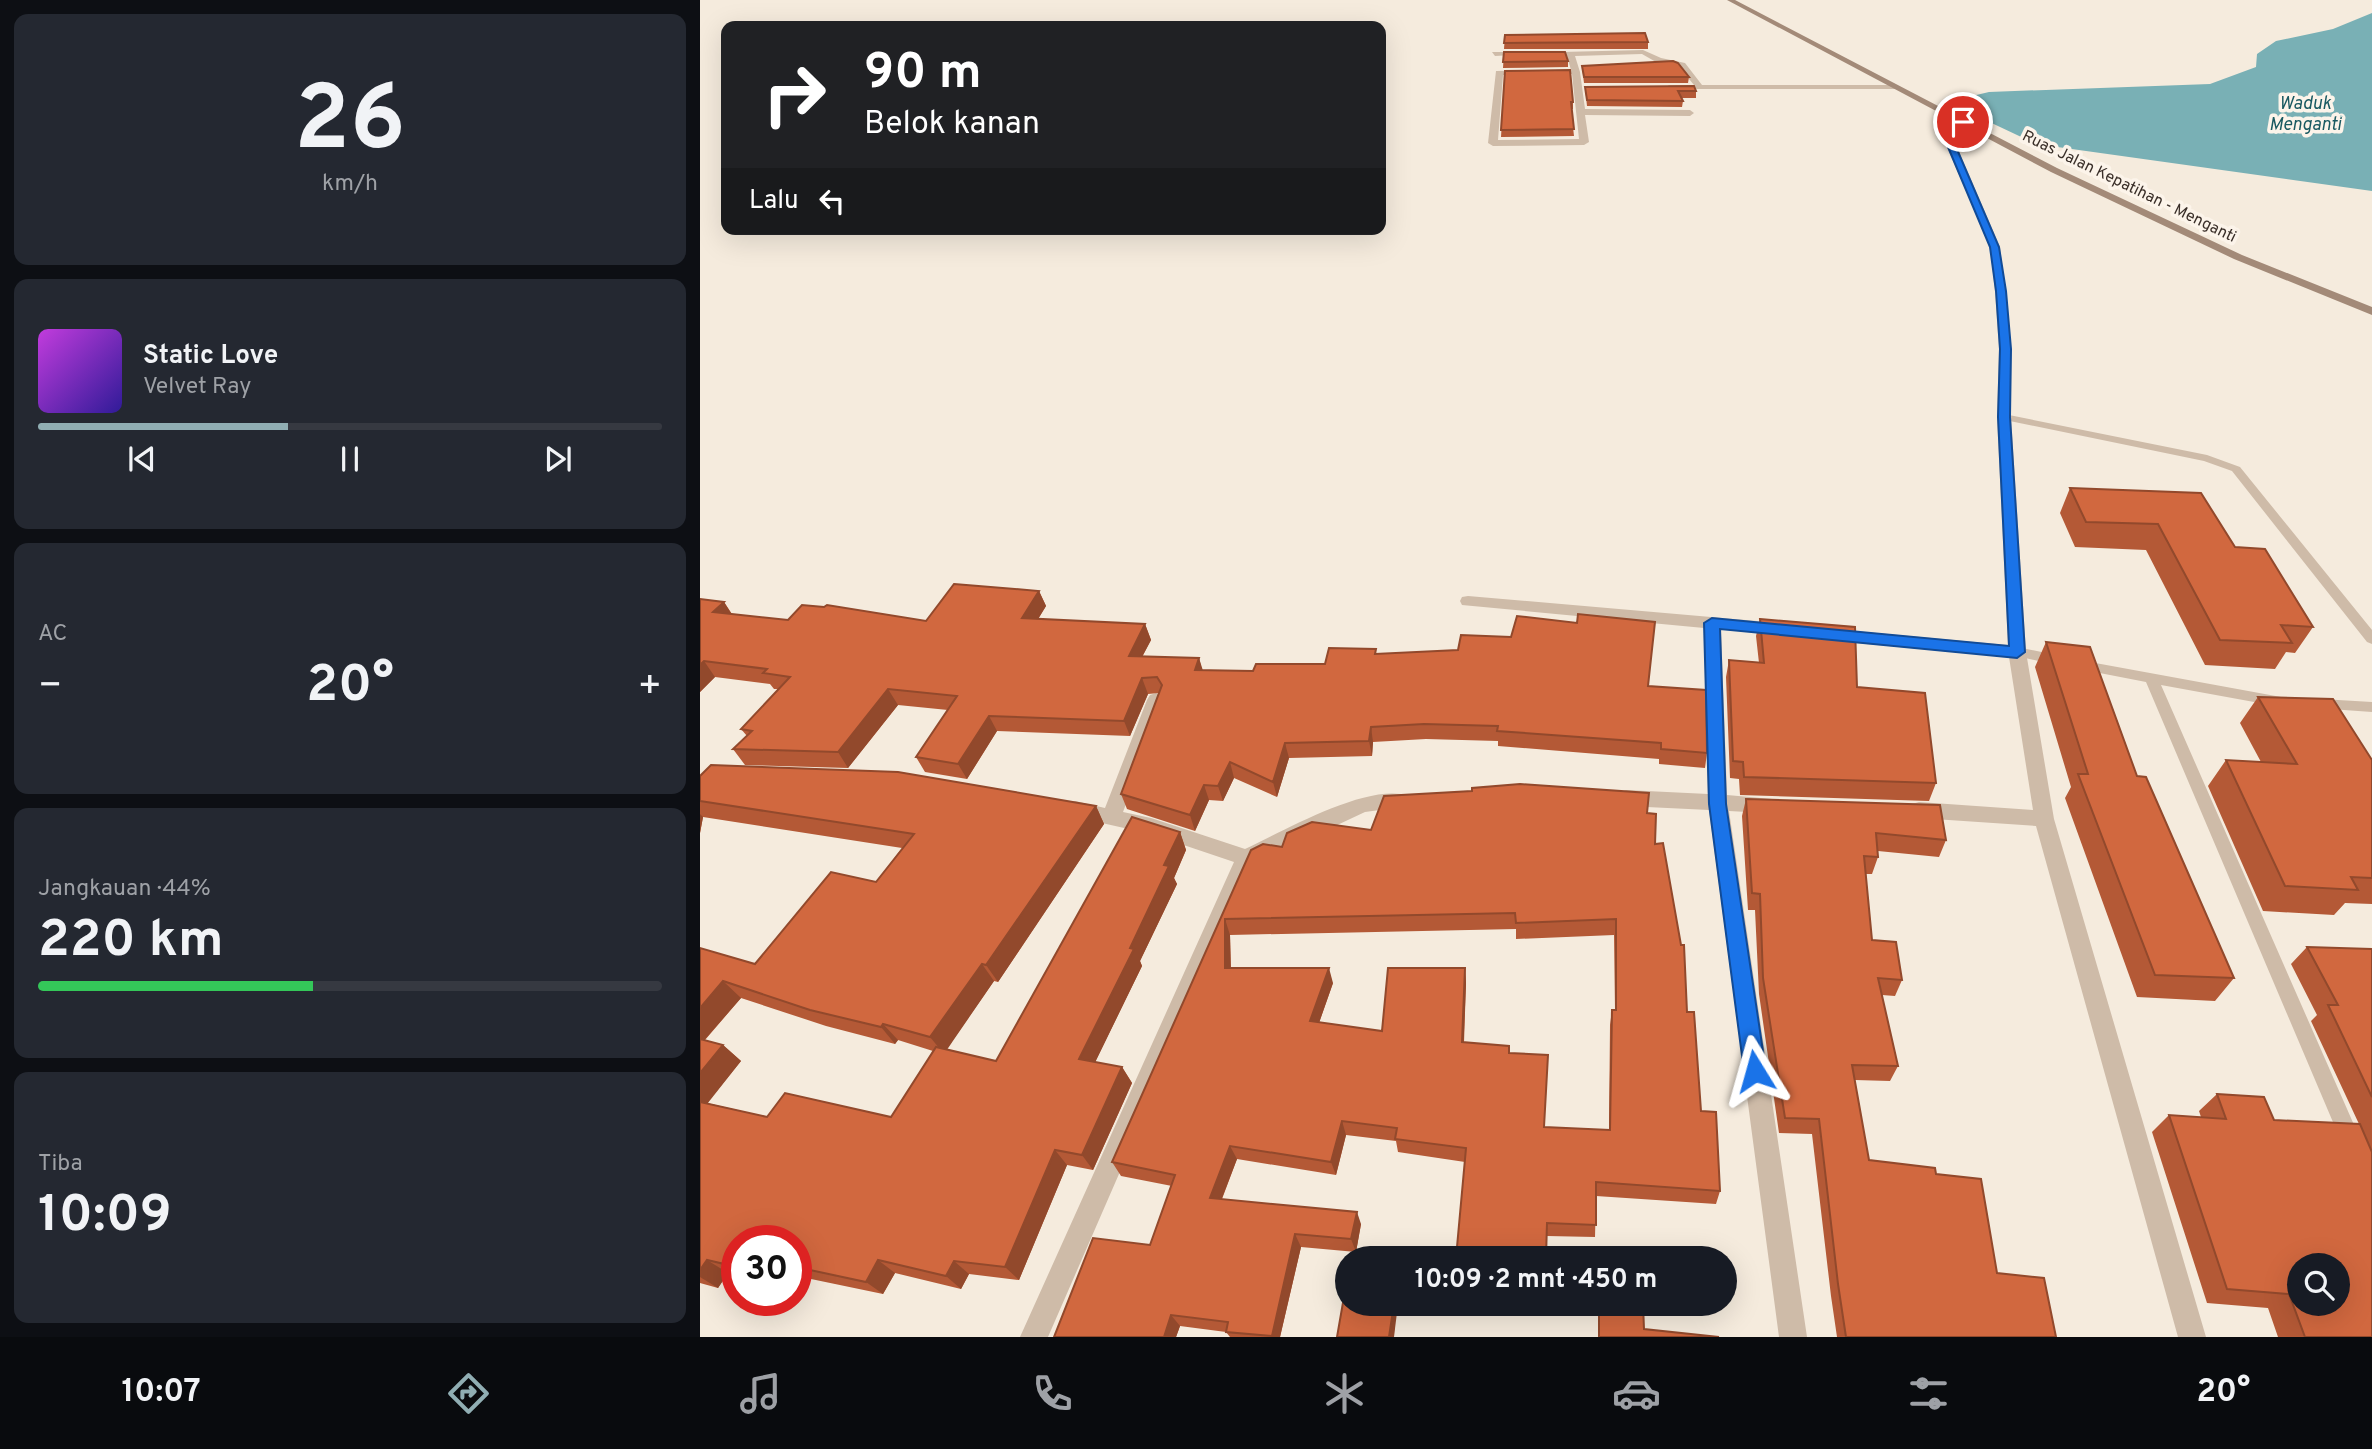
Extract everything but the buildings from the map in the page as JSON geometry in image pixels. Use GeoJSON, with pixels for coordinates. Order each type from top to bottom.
{"type":"FeatureCollection","features":[{"type":"Feature","properties":{"kind":"main road","name":"Ruas Jalan Kepatihan - Menganti"},"geometry":{"type":"LineString","coordinates":[[1730,0],[2054,170],[2238,257],[2372,311]]}},
{"type":"Feature","properties":{"kind":"street"},"geometry":{"type":"LineString","coordinates":[[1545,54],[1643,52],[1659,60],[1682,65],[1700,87]]}},
{"type":"Feature","properties":{"kind":"street"},"geometry":{"type":"LineString","coordinates":[[1570,53],[1575,70],[1579,89],[1584,142],[1493,143],[1499,73],[1575,70],[1588,68]]}},
{"type":"Feature","properties":{"kind":"street"},"geometry":{"type":"LineString","coordinates":[[1495,54],[1532,54]]}},
{"type":"Feature","properties":{"kind":"street"},"geometry":{"type":"LineString","coordinates":[[1642,66],[1682,65]]}},
{"type":"Feature","properties":{"kind":"street"},"geometry":{"type":"LineString","coordinates":[[1659,88],[1895,87]]}},
{"type":"Feature","properties":{"kind":"street"},"geometry":{"type":"LineString","coordinates":[[1579,89],[1592,89]]}},
{"type":"Feature","properties":{"kind":"street"},"geometry":{"type":"LineString","coordinates":[[1581,111],[1690,113]]}},
{"type":"Feature","properties":{"kind":"street"},"geometry":{"type":"LineString","coordinates":[[1963,122],[1953,135],[1952,147],[1994,247],[2001,291],[2006,349],[2004,417],[2017,652],[2044,819],[2192,1337]]}},
{"type":"Feature","properties":{"kind":"street"},"geometry":{"type":"LineString","coordinates":[[1468,601],[2017,652]]}},
{"type":"Feature","properties":{"kind":"street"},"geometry":{"type":"LineString","coordinates":[[1712,623],[1717,804],[1793,1337]]}},
{"type":"Feature","properties":{"kind":"street"},"geometry":{"type":"LineString","coordinates":[[1112,815],[1156,700]]}},
{"type":"Feature","properties":{"kind":"street"},"geometry":{"type":"LineString","coordinates":[[1612,797],[1785,806]]}},
{"type":"Feature","properties":{"kind":"street"},"geometry":{"type":"LineString","coordinates":[[1034,1337],[1246,858],[1363,804],[1415,800]]}},
{"type":"Feature","properties":{"kind":"street"},"geometry":{"type":"LineString","coordinates":[[1058,806],[1112,815],[1246,858]]}},
{"type":"Feature","properties":{"kind":"street"},"geometry":{"type":"LineString","coordinates":[[1893,808],[2044,819]]}},
{"type":"Feature","properties":{"kind":"lane"},"geometry":{"type":"LineString","coordinates":[[2004,417],[2207,458],[2236,469],[2372,639]]}},
{"type":"Feature","properties":{"kind":"lane"},"geometry":{"type":"LineString","coordinates":[[2017,652],[2152,680],[2297,703],[2372,707]]}},
{"type":"Feature","properties":{"kind":"lane"},"geometry":{"type":"LineString","coordinates":[[2152,680],[2356,1152]]}},
{"type":"Feature","properties":{"kind":"water","name":"Waduk Menganti"},"geometry":{"type":"Polygon","coordinates":[[[2372,13],[2372,191],[2036,144],[1947,102],[1989,92],[2210,84],[2256,67],[2257,54],[2276,41],[2333,29],[2372,13]]]}},
{"type":"Feature","properties":{"kind":"route"},"geometry":{"type":"LineString","coordinates":[[1755,1071],[1717,804],[1712,623],[2017,652],[2004,417],[2006,349],[2001,291],[1994,247],[1952,147],[1953,135],[1963,122]]}}]}
